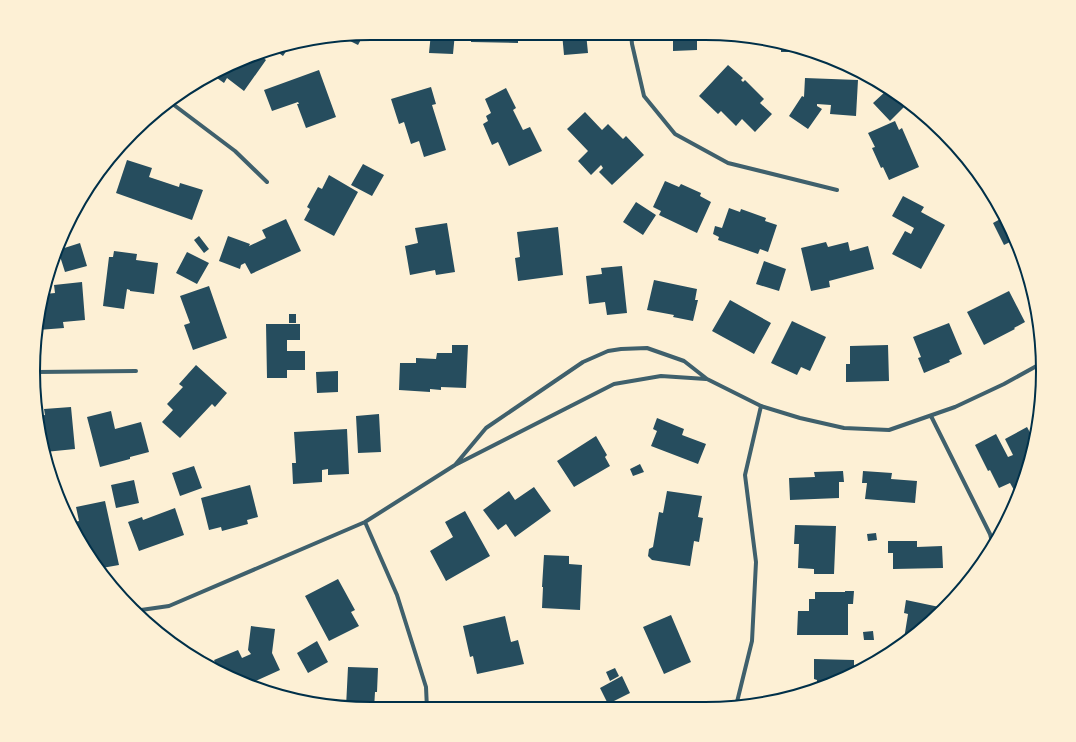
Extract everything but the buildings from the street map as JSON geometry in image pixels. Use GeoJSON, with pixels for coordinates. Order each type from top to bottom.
{"type":"FeatureCollection","features":[{"type":"Feature","properties":{"kind":"street"},"geometry":{"type":"LineString","coordinates":[[632,40],[644,96],[675,134],[728,162],[837,190]]}},
{"type":"Feature","properties":{"kind":"street"},"geometry":{"type":"LineString","coordinates":[[174,105],[235,151],[267,182]]}},
{"type":"Feature","properties":{"kind":"street"},"geometry":{"type":"LineString","coordinates":[[455,465],[486,428],[583,362],[608,351],[647,348],[684,361],[707,379],[761,406],[800,418],[844,428],[889,430],[955,407],[990,391],[1036,366]]}},
{"type":"Feature","properties":{"kind":"street"},"geometry":{"type":"LineString","coordinates":[[40,372],[136,371]]}},
{"type":"Feature","properties":{"kind":"street"},"geometry":{"type":"LineString","coordinates":[[142,610],[169,606],[365,522],[455,465],[614,384],[661,376],[707,379]]}},
{"type":"Feature","properties":{"kind":"street"},"geometry":{"type":"LineString","coordinates":[[737,700],[752,641],[756,562],[745,475],[761,406]]}},
{"type":"Feature","properties":{"kind":"street"},"geometry":{"type":"LineString","coordinates":[[931,416],[991,538]]}},
{"type":"Feature","properties":{"kind":"street"},"geometry":{"type":"LineString","coordinates":[[365,522],[397,595],[426,687],[427,702]]}}]}
